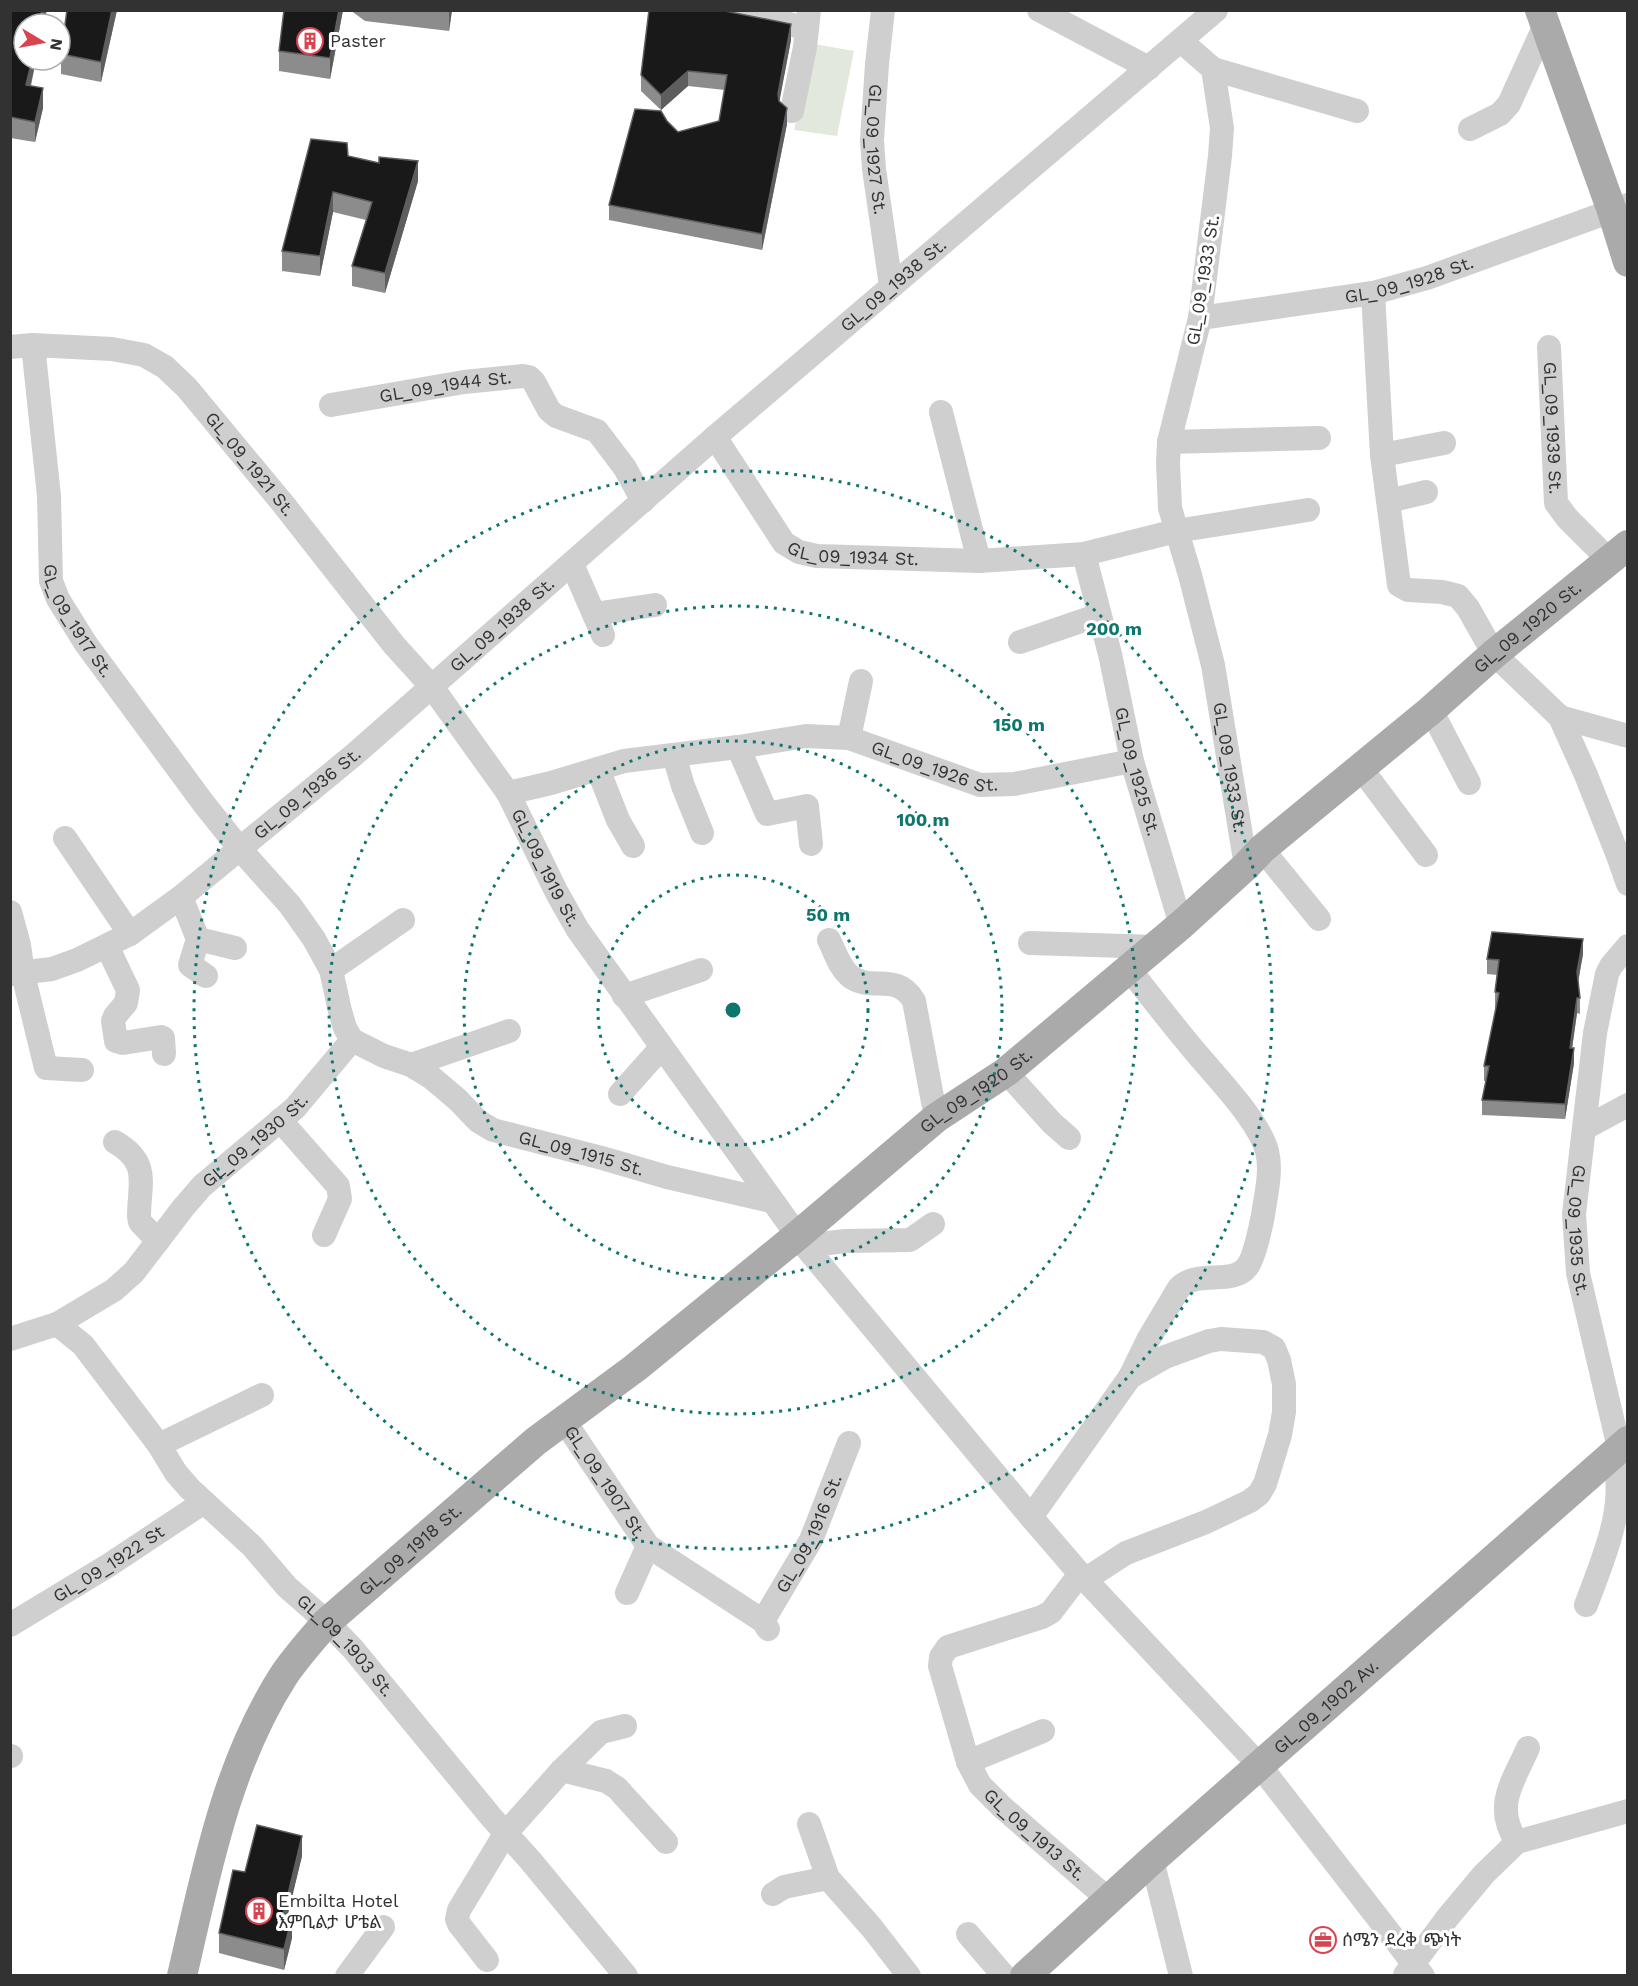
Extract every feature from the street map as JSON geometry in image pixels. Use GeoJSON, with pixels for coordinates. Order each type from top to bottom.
{"type":"FeatureCollection","features":[{"type":"Feature","properties":{"kind":"main road"},"geometry":{"type":"LineString","coordinates":[[1543,18],[1620,208],[1628,262]]}},
{"type":"Feature","properties":{"kind":"main road","name":"GL_09_1920 St."},"geometry":{"type":"LineString","coordinates":[[801,1241],[936,1118],[1006,1071],[1181,925],[1254,857],[1360,767],[1618,553]]}},
{"type":"Feature","properties":{"kind":"main road","name":"GL_09_1918 St."},"geometry":{"type":"LineString","coordinates":[[182,1976],[213,1845],[230,1788],[266,1709],[284,1676],[327,1622],[563,1419],[635,1368],[801,1241]]}},
{"type":"Feature","properties":{"kind":"main road","name":"GL_09_1902 Av."},"geometry":{"type":"LineString","coordinates":[[1025,1976],[1152,1860],[1514,1539],[1622,1449]]}},
{"type":"Feature","properties":{"kind":"street"},"geometry":{"type":"LineString","coordinates":[[739,10],[808,20],[792,111]]}},
{"type":"Feature","properties":{"kind":"street","name":"GL_09_1927 St."},"geometry":{"type":"LineString","coordinates":[[883,10],[872,140],[891,286]]}},
{"type":"Feature","properties":{"kind":"street"},"geometry":{"type":"LineString","coordinates":[[1039,10],[1149,68]]}},
{"type":"Feature","properties":{"kind":"street","name":"GL_09_1938 St."},"geometry":{"type":"LineString","coordinates":[[432,687],[715,437],[1216,10]]}},
{"type":"Feature","properties":{"kind":"street"},"geometry":{"type":"LineString","coordinates":[[1470,129],[1491,120],[1509,104],[1543,18]]}},
{"type":"Feature","properties":{"kind":"street"},"geometry":{"type":"LineString","coordinates":[[1180,41],[1213,69],[1357,111]]}},
{"type":"Feature","properties":{"kind":"street","name":"GL_09_1933 St."},"geometry":{"type":"LineString","coordinates":[[1213,69],[1222,128],[1220,156],[1200,318],[1169,442],[1170,508],[1190,574],[1213,665],[1254,857]]}},
{"type":"Feature","properties":{"kind":"street","name":"GL_09_1928 St."},"geometry":{"type":"LineString","coordinates":[[1200,318],[1373,293],[1427,278],[1620,208]]}},
{"type":"Feature","properties":{"kind":"street"},"geometry":{"type":"LineString","coordinates":[[1373,293],[1382,455],[1399,585],[1408,590],[1442,592],[1458,596],[1468,608],[1494,654],[1560,717],[1595,798],[1628,884]]}},
{"type":"Feature","properties":{"kind":"street","name":"GL_09_1921 St."},"geometry":{"type":"LineString","coordinates":[[22,346],[112,349],[144,355],[165,367],[187,388],[225,433],[394,645],[432,687]]}},
{"type":"Feature","properties":{"kind":"street","name":"GL_09_1917 St."},"geometry":{"type":"LineString","coordinates":[[22,346],[49,486],[51,581],[58,599],[106,672],[240,849]]}},
{"type":"Feature","properties":{"kind":"street","name":"GL_09_1939 St."},"geometry":{"type":"LineString","coordinates":[[1549,347],[1556,503],[1567,518],[1618,553]]}},
{"type":"Feature","properties":{"kind":"street","name":"GL_09_1944 St."},"geometry":{"type":"LineString","coordinates":[[331,405],[464,382],[529,377],[549,410],[556,416],[597,431],[625,468],[643,501]]}},
{"type":"Feature","properties":{"kind":"street"},"geometry":{"type":"LineString","coordinates":[[941,412],[979,561]]}},
{"type":"Feature","properties":{"kind":"street","name":"GL_09_1934 St."},"geometry":{"type":"LineString","coordinates":[[715,437],[784,543],[799,552],[818,556],[979,561],[1084,554],[1176,531]]}},
{"type":"Feature","properties":{"kind":"street"},"geometry":{"type":"LineString","coordinates":[[1169,442],[1319,438]]}},
{"type":"Feature","properties":{"kind":"street"},"geometry":{"type":"LineString","coordinates":[[1382,455],[1444,443]]}},
{"type":"Feature","properties":{"kind":"street"},"geometry":{"type":"LineString","coordinates":[[1389,501],[1426,492]]}},
{"type":"Feature","properties":{"kind":"street"},"geometry":{"type":"LineString","coordinates":[[1176,531],[1308,510]]}},
{"type":"Feature","properties":{"kind":"street","name":"GL_09_1925 St."},"geometry":{"type":"LineString","coordinates":[[1084,554],[1110,654],[1132,761],[1181,925]]}},
{"type":"Feature","properties":{"kind":"street","name":"GL_09_1938 St."},"geometry":{"type":"LineString","coordinates":[[572,564],[598,625],[655,605]]}},
{"type":"Feature","properties":{"kind":"street"},"geometry":{"type":"LineString","coordinates":[[1020,642],[1099,615]]}},
{"type":"Feature","properties":{"kind":"street"},"geometry":{"type":"LineString","coordinates":[[849,738],[861,681]]}},
{"type":"Feature","properties":{"kind":"street","name":"GL_09_1919 St."},"geometry":{"type":"LineString","coordinates":[[432,687],[508,793],[569,916],[661,1048],[801,1241],[1031,1517],[1260,1766],[1414,1971]]}},
{"type":"Feature","properties":{"kind":"street","name":"GL_09_1936 St."},"geometry":{"type":"LineString","coordinates":[[17,974],[52,969],[77,960],[130,934],[181,897],[240,849],[432,687]]}},
{"type":"Feature","properties":{"kind":"street"},"geometry":{"type":"LineString","coordinates":[[1431,710],[1469,783]]}},
{"type":"Feature","properties":{"kind":"street"},"geometry":{"type":"LineString","coordinates":[[1560,717],[1628,736]]}},
{"type":"Feature","properties":{"kind":"street","name":"GL_09_1926 St."},"geometry":{"type":"LineString","coordinates":[[508,793],[624,761],[738,747],[806,735],[849,738],[980,785],[1014,784],[1132,761]]}},
{"type":"Feature","properties":{"kind":"street"},"geometry":{"type":"LineString","coordinates":[[738,747],[767,814],[807,806],[811,844]]}},
{"type":"Feature","properties":{"kind":"street"},"geometry":{"type":"LineString","coordinates":[[674,755],[686,794],[702,833]]}},
{"type":"Feature","properties":{"kind":"street"},"geometry":{"type":"LineString","coordinates":[[1360,767],[1426,855]]}},
{"type":"Feature","properties":{"kind":"street"},"geometry":{"type":"LineString","coordinates":[[598,770],[618,820],[633,846]]}},
{"type":"Feature","properties":{"kind":"street"},"geometry":{"type":"LineString","coordinates":[[65,837],[130,934]]}},
{"type":"Feature","properties":{"kind":"street"},"geometry":{"type":"LineString","coordinates":[[240,849],[290,905],[314,939],[332,970],[340,1011],[345,1028],[352,1040]]}},
{"type":"Feature","properties":{"kind":"street"},"geometry":{"type":"LineString","coordinates":[[1254,857],[1319,919]]}},
{"type":"Feature","properties":{"kind":"street"},"geometry":{"type":"LineString","coordinates":[[181,897],[198,939],[190,965],[206,975]]}},
{"type":"Feature","properties":{"kind":"street"},"geometry":{"type":"LineString","coordinates":[[10,912],[19,945],[17,974],[46,1068],[82,1070]]}},
{"type":"Feature","properties":{"kind":"street"},"geometry":{"type":"LineString","coordinates":[[332,970],[403,920]]}},
{"type":"Feature","properties":{"kind":"street"},"geometry":{"type":"LineString","coordinates":[[198,939],[235,948]]}},
{"type":"Feature","properties":{"kind":"street"},"geometry":{"type":"LineString","coordinates":[[829,940],[843,968],[851,977],[863,982],[900,986],[909,992],[914,1001],[936,1118]]}},
{"type":"Feature","properties":{"kind":"street"},"geometry":{"type":"LineString","coordinates":[[1030,943],[1156,946]]}},
{"type":"Feature","properties":{"kind":"street"},"geometry":{"type":"LineString","coordinates":[[107,946],[128,990],[126,1003],[113,1021],[116,1041],[123,1043],[161,1037],[164,1041],[164,1054]]}},
{"type":"Feature","properties":{"kind":"street","name":"GL_09_1935 St."},"geometry":{"type":"LineString","coordinates":[[1586,1605],[1611,1536],[1617,1508],[1618,1470],[1622,1449],[1578,1274],[1574,1214],[1595,1032],[1607,975],[1611,966],[1628,946]]}},
{"type":"Feature","properties":{"kind":"street"},"geometry":{"type":"LineString","coordinates":[[1031,1517],[1130,1377],[1148,1340],[1179,1288],[1185,1282],[1238,1274],[1248,1267],[1261,1226],[1268,1180],[1267,1152],[1255,1126],[1129,969]]}},
{"type":"Feature","properties":{"kind":"street"},"geometry":{"type":"LineString","coordinates":[[624,996],[701,970]]}},
{"type":"Feature","properties":{"kind":"street"},"geometry":{"type":"LineString","coordinates":[[411,1065],[508,1031]]}},
{"type":"Feature","properties":{"kind":"street","name":"GL_09_1915 St."},"geometry":{"type":"LineString","coordinates":[[352,1040],[384,1056],[411,1065],[432,1078],[478,1121],[494,1130],[602,1158],[667,1178],[771,1201]]}},
{"type":"Feature","properties":{"kind":"street","name":"GL_09_1930 St."},"geometry":{"type":"LineString","coordinates":[[10,1339],[57,1324],[114,1290],[134,1272],[202,1186],[295,1108],[352,1040]]}},
{"type":"Feature","properties":{"kind":"street"},"geometry":{"type":"LineString","coordinates":[[620,1094],[661,1048]]}},
{"type":"Feature","properties":{"kind":"street"},"geometry":{"type":"LineString","coordinates":[[1006,1071],[1069,1138]]}},
{"type":"Feature","properties":{"kind":"street"},"geometry":{"type":"LineString","coordinates":[[1585,1128],[1628,1106]]}},
{"type":"Feature","properties":{"kind":"street"},"geometry":{"type":"LineString","coordinates":[[280,1120],[338,1186],[340,1199],[324,1235]]}},
{"type":"Feature","properties":{"kind":"street"},"geometry":{"type":"LineString","coordinates":[[115,1142],[127,1149],[136,1158],[140,1167],[142,1180],[140,1222],[158,1240]]}},
{"type":"Feature","properties":{"kind":"street"},"geometry":{"type":"LineString","coordinates":[[801,1241],[910,1240],[933,1224]]}},
{"type":"Feature","properties":{"kind":"street","name":"GL_09_1903 St."},"geometry":{"type":"LineString","coordinates":[[57,1324],[83,1345],[159,1446],[176,1473],[252,1546],[287,1587],[327,1622],[353,1649],[505,1834],[530,1860],[626,1976]]}},
{"type":"Feature","properties":{"kind":"street"},"geometry":{"type":"LineString","coordinates":[[1083,1576],[1126,1553],[1206,1522],[1250,1501],[1259,1494],[1265,1484],[1280,1435],[1284,1412],[1284,1384],[1274,1348],[1263,1342],[1221,1339],[1209,1341],[1165,1357],[1130,1377]]}},
{"type":"Feature","properties":{"kind":"street"},"geometry":{"type":"LineString","coordinates":[[159,1446],[262,1395]]}},
{"type":"Feature","properties":{"kind":"street","name":"GL_09_1907 St."},"geometry":{"type":"LineString","coordinates":[[563,1419],[648,1546],[766,1625]]}},
{"type":"Feature","properties":{"kind":"street","name":"GL_09_1916 St."},"geometry":{"type":"LineString","coordinates":[[766,1625],[811,1540],[849,1443]]}},
{"type":"Feature","properties":{"kind":"street","name":"GL_09_1922 St"},"geometry":{"type":"LineString","coordinates":[[10,1625],[109,1566],[204,1502]]}},
{"type":"Feature","properties":{"kind":"street","name":"GL_09_1907 St."},"geometry":{"type":"LineString","coordinates":[[627,1593],[648,1546]]}},
{"type":"Feature","properties":{"kind":"street","name":"GL_09_1913 St."},"geometry":{"type":"LineString","coordinates":[[1083,1576],[1051,1611],[1042,1617],[948,1647],[941,1657],[940,1666],[968,1762],[980,1785],[1109,1900]]}},
{"type":"Feature","properties":{"kind":"street"},"geometry":{"type":"LineString","coordinates":[[487,1960],[459,1924],[457,1917],[459,1910],[505,1834],[562,1770],[601,1732],[625,1726]]}},
{"type":"Feature","properties":{"kind":"street"},"geometry":{"type":"LineString","coordinates":[[968,1762],[1043,1731]]}},
{"type":"Feature","properties":{"kind":"street"},"geometry":{"type":"LineString","coordinates":[[1517,1842],[1508,1829],[1505,1811],[1506,1798],[1528,1748]]}},
{"type":"Feature","properties":{"kind":"street"},"geometry":{"type":"LineString","coordinates":[[562,1770],[597,1778],[617,1788],[666,1842]]}},
{"type":"Feature","properties":{"kind":"street"},"geometry":{"type":"LineString","coordinates":[[1414,1971],[1448,1917],[1484,1874],[1517,1842],[1628,1811]]}},
{"type":"Feature","properties":{"kind":"street"},"geometry":{"type":"LineString","coordinates":[[809,1824],[828,1878],[872,1928],[909,1976]]}},
{"type":"Feature","properties":{"kind":"street"},"geometry":{"type":"LineString","coordinates":[[1152,1860],[1181,1976]]}},
{"type":"Feature","properties":{"kind":"street"},"geometry":{"type":"LineString","coordinates":[[773,1894],[784,1887],[828,1878]]}},
{"type":"Feature","properties":{"kind":"street"},"geometry":{"type":"LineString","coordinates":[[347,1976],[383,1928]]}},
{"type":"Feature","properties":{"kind":"street"},"geometry":{"type":"LineString","coordinates":[[968,1934],[1004,1976]]}},
{"type":"Feature","properties":{"kind":"shaded area"},"geometry":{"type":"Polygon","coordinates":[[[814,44],[854,51],[837,136],[794,130],[814,44]]]}},
{"type":"Feature","properties":{"kind":"building"},"geometry":{"type":"Polygon","coordinates":[[[10,10],[42,10],[42,12],[12,12],[12,72],[29,72],[26,85],[43,88],[35,122],[10,117],[10,10]]]}},
{"type":"Feature","properties":{"kind":"building"},"geometry":{"type":"Polygon","coordinates":[[[67,10],[112,10],[101,62],[72,56],[72,12],[67,12],[67,10]]]}},
{"type":"Feature","properties":{"kind":"building","name":"Paster"},"geometry":{"type":"Polygon","coordinates":[[[284,10],[339,10],[330,58],[279,51],[284,10]]]}},
{"type":"Feature","properties":{"kind":"building"},"geometry":{"type":"Polygon","coordinates":[[[649,10],[720,10],[791,24],[778,94],[779,101],[787,108],[762,234],[609,205],[635,109],[661,111],[678,132],[719,121],[727,75],[688,71],[661,95],[641,75],[649,10]]]}},
{"type":"Feature","properties":{"kind":"building"},"geometry":{"type":"Polygon","coordinates":[[[311,139],[347,143],[348,156],[379,163],[379,157],[418,161],[385,273],[352,266],[372,202],[333,192],[320,256],[282,251],[311,139]]]}},
{"type":"Feature","properties":{"kind":"building"},"geometry":{"type":"Polygon","coordinates":[[[1492,932],[1583,939],[1577,972],[1580,998],[1577,998],[1570,1048],[1574,1048],[1565,1104],[1482,1100],[1489,1066],[1484,1066],[1499,993],[1495,992],[1499,960],[1487,959],[1492,932]]]}},
{"type":"Feature","properties":{"kind":"building","name":"Embilta Hotel እምቢልታ ሆቴል"},"geometry":{"type":"Polygon","coordinates":[[[257,1825],[302,1836],[283,1915],[292,1917],[284,1949],[219,1933],[233,1870],[245,1872],[257,1825]]]}},
{"type":"Feature","properties":{"kind":"place","name":"Paster"},"geometry":{"type":"Point","coordinates":[310,41]}},
{"type":"Feature","properties":{"kind":"place","name":"Embilta Hotel እምቢልታ ሆቴል"},"geometry":{"type":"Point","coordinates":[259,1911]}},
{"type":"Feature","properties":{"kind":"place","name":"ሰሜን ደረቅ ጭነት"},"geometry":{"type":"Point","coordinates":[1323,1940]}}]}
